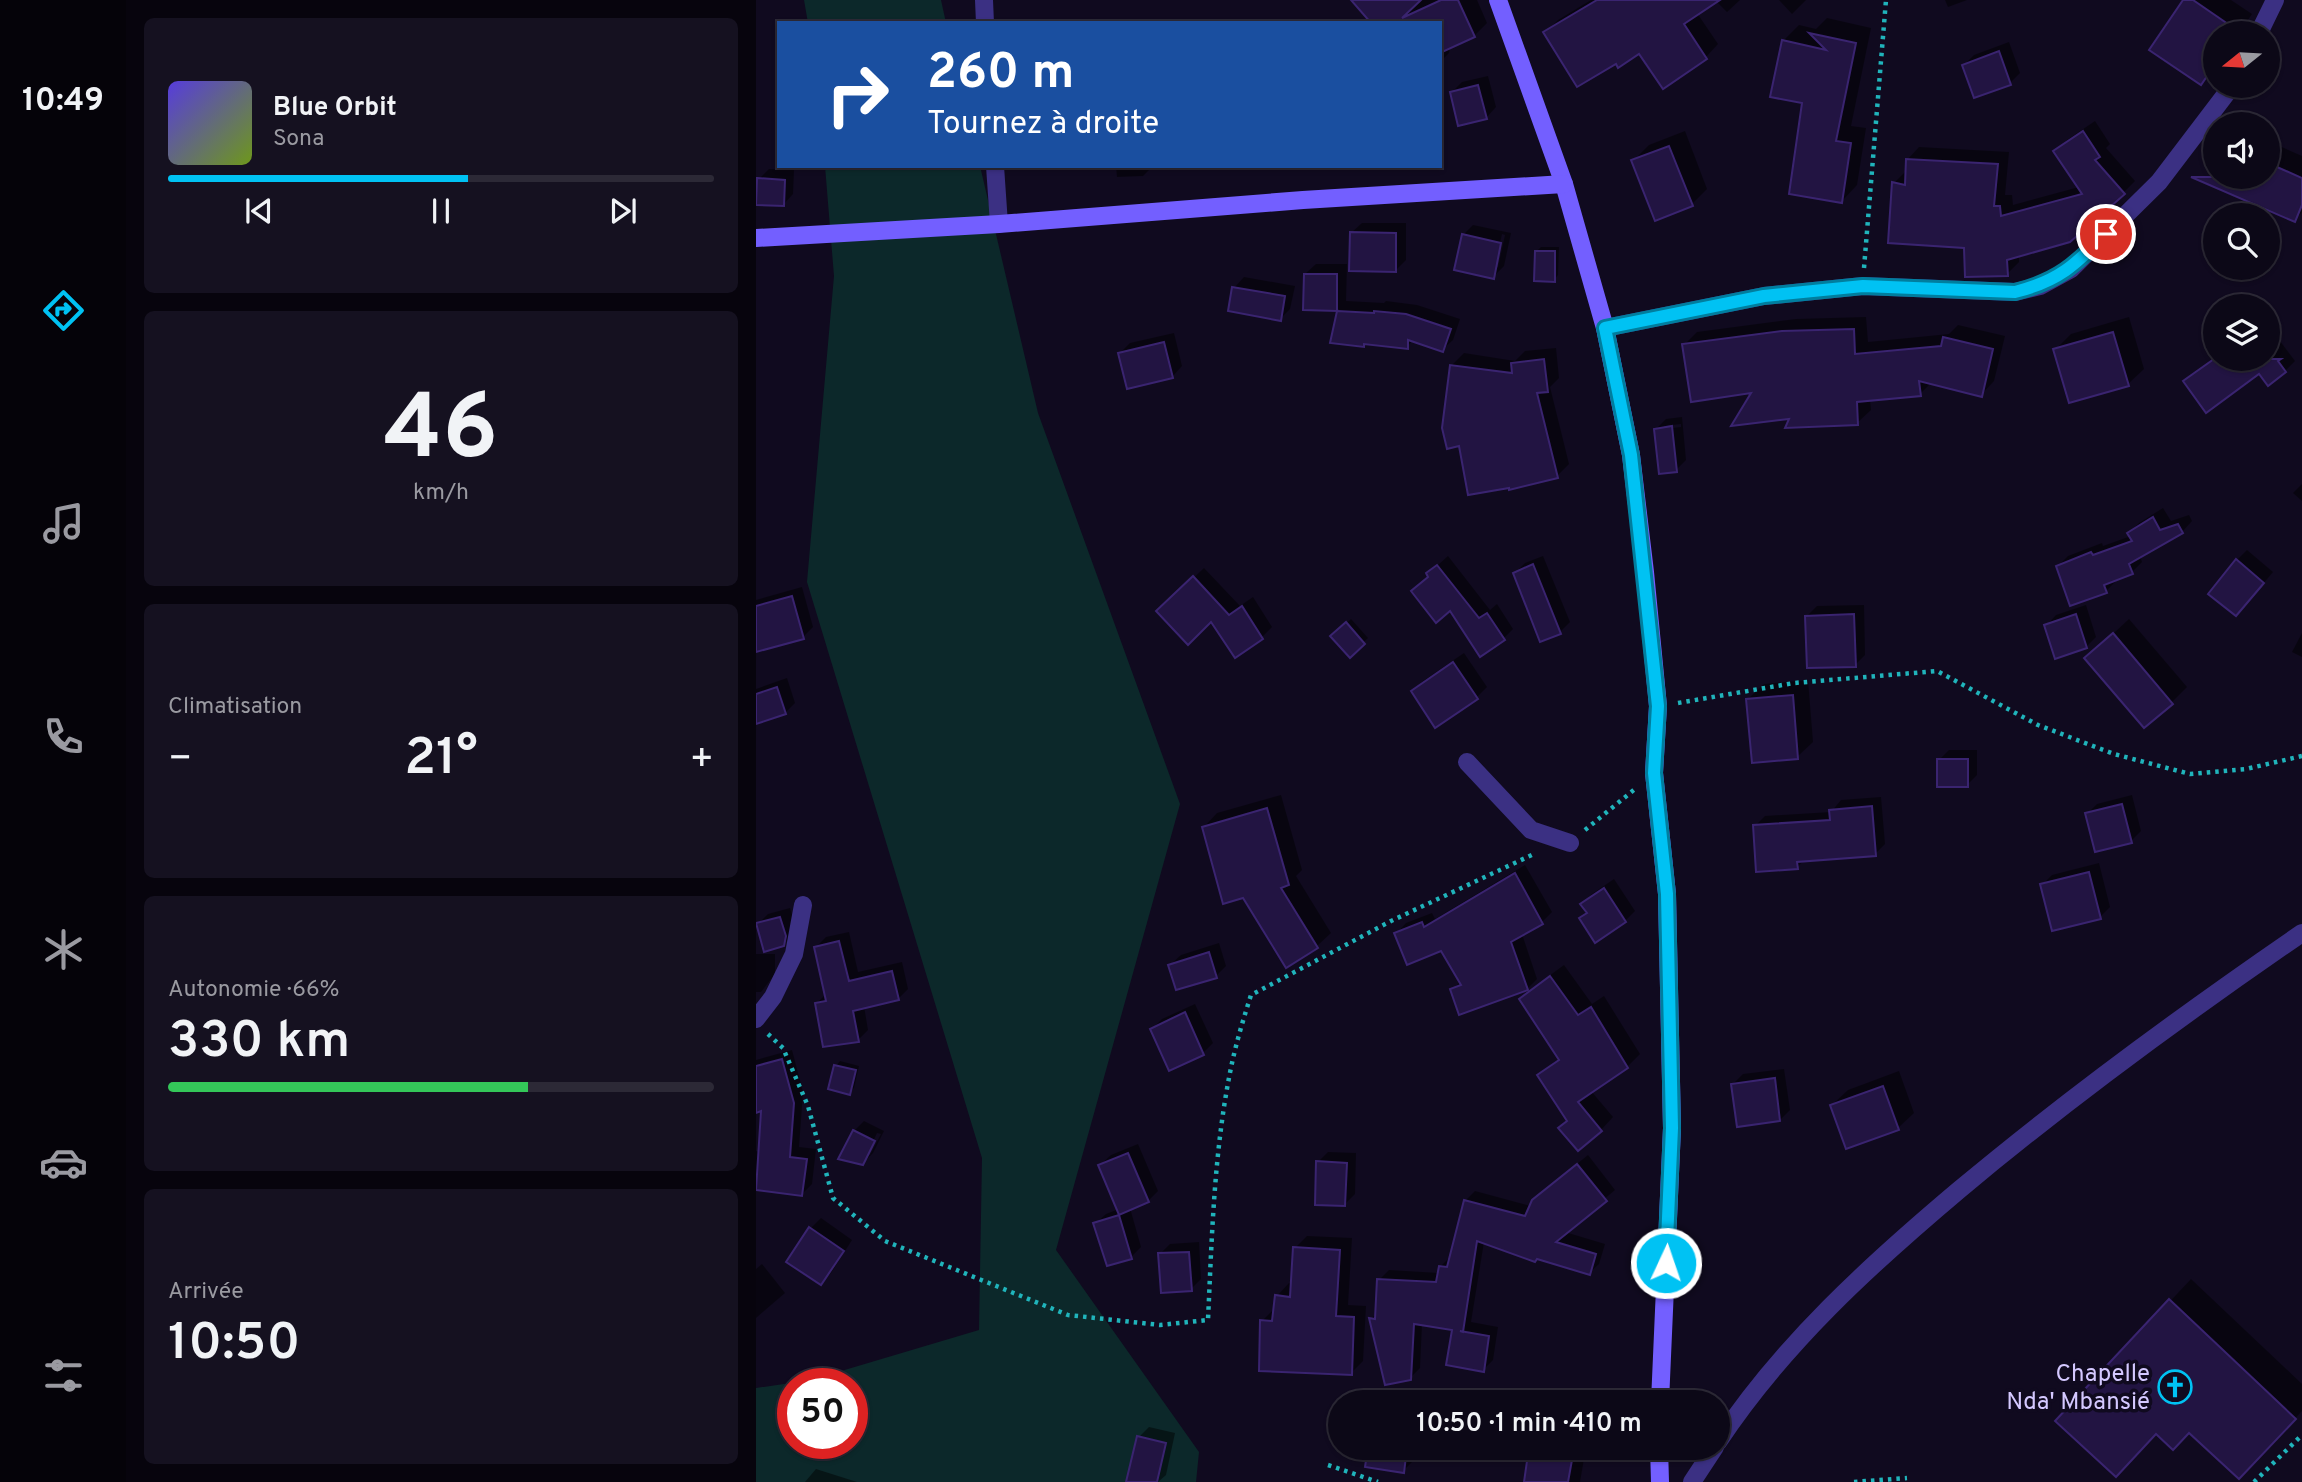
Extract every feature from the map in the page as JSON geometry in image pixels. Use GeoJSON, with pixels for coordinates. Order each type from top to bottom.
{"type":"FeatureCollection","features":[{"type":"Feature","properties":{"kind":"main road"},"geometry":{"type":"LineString","coordinates":[[1497,0],[1563,184],[1605,328],[1631,455],[1658,706],[1654,773],[1667,894],[1672,1128],[1661,1390]]}},
{"type":"Feature","properties":{"kind":"main road"},"geometry":{"type":"LineString","coordinates":[[756,238],[999,224],[1303,200],[1563,184]]}},
{"type":"Feature","properties":{"kind":"main road"},"geometry":{"type":"LineString","coordinates":[[1659,1460],[1660,1482]]}},
{"type":"Feature","properties":{"kind":"street"},"geometry":{"type":"LineString","coordinates":[[984,0],[985,21]]}},
{"type":"Feature","properties":{"kind":"street"},"geometry":{"type":"LineString","coordinates":[[2265,21],[2275,0]]}},
{"type":"Feature","properties":{"kind":"street"},"geometry":{"type":"LineString","coordinates":[[1605,328],[1764,296],[1863,286],[2015,292],[2040,286],[2071,269],[2159,182],[2223,98]]}},
{"type":"Feature","properties":{"kind":"street"},"geometry":{"type":"LineString","coordinates":[[995,168],[999,224]]}},
{"type":"Feature","properties":{"kind":"street"},"geometry":{"type":"LineString","coordinates":[[1467,762],[1531,830],[1570,843]]}},
{"type":"Feature","properties":{"kind":"street"},"geometry":{"type":"LineString","coordinates":[[761,1025],[794,954],[803,905]]}},
{"type":"Feature","properties":{"kind":"street"},"geometry":{"type":"LineString","coordinates":[[1730,1425],[1814,1322],[1889,1249],[1995,1160],[2169,1025],[2302,933]]}},
{"type":"Feature","properties":{"kind":"street"},"geometry":{"type":"LineString","coordinates":[[1692,1482],[1706,1460]]}},
{"type":"Feature","properties":{"kind":"path"},"geometry":{"type":"LineString","coordinates":[[1863,286],[1886,0]]}},
{"type":"Feature","properties":{"kind":"path"},"geometry":{"type":"LineString","coordinates":[[1658,706],[1794,683],[1937,671],[2038,725],[2114,754],[2190,774],[2246,769],[2302,755]]}},
{"type":"Feature","properties":{"kind":"path"},"geometry":{"type":"LineString","coordinates":[[761,1025],[783,1048],[808,1106],[833,1198],[885,1241],[1068,1315],[1160,1325],[1208,1320],[1212,1231],[1221,1131],[1232,1061],[1251,995],[1391,921],[1543,850],[1570,843],[1654,773]]}},
{"type":"Feature","properties":{"kind":"path"},"geometry":{"type":"LineString","coordinates":[[2254,1482],[2302,1435]]}},
{"type":"Feature","properties":{"kind":"path"},"geometry":{"type":"LineString","coordinates":[[1328,1465],[1378,1482]]}},
{"type":"Feature","properties":{"kind":"path"},"geometry":{"type":"LineString","coordinates":[[1854,1482],[1908,1478]]}},
{"type":"Feature","properties":{"kind":"green space"},"geometry":{"type":"Polygon","coordinates":[[[804,0],[941,0],[946,21],[808,21],[804,0]]]}},
{"type":"Feature","properties":{"kind":"green space"},"geometry":{"type":"Polygon","coordinates":[[[825,168],[980,168],[1038,413],[1180,804],[1056,1250],[1199,1452],[1196,1482],[756,1482],[756,1388],[777,1385],[777,1459],[868,1459],[868,1368],[851,1368],[979,1330],[982,1158],[807,582],[834,276],[825,168]]]}},
{"type":"Feature","properties":{"kind":"building"},"geometry":{"type":"Polygon","coordinates":[[[1351,0],[1421,0],[1402,18],[1441,0],[1458,0],[1475,37],[1442,52],[1442,21],[1369,21],[1351,0]]]}},
{"type":"Feature","properties":{"kind":"building"},"geometry":{"type":"Polygon","coordinates":[[[1597,0],[1720,0],[1684,24],[1707,59],[1663,89],[1639,54],[1618,68],[1616,64],[1577,87],[1543,32],[1597,0]]]}},
{"type":"Feature","properties":{"kind":"building"},"geometry":{"type":"Polygon","coordinates":[[[2183,0],[2193,0],[2224,21],[2203,21],[2201,85],[2149,50],[2183,0]]]}},
{"type":"Feature","properties":{"kind":"building"},"geometry":{"type":"Polygon","coordinates":[[[1809,33],[1856,43],[1836,141],[1851,143],[1842,203],[1789,194],[1802,103],[1770,97],[1782,40],[1826,50],[1809,33]]]}},
{"type":"Feature","properties":{"kind":"building"},"geometry":{"type":"Polygon","coordinates":[[[1999,51],[2011,85],[1974,98],[1962,65],[1999,51]]]}},
{"type":"Feature","properties":{"kind":"building"},"geometry":{"type":"Polygon","coordinates":[[[1478,85],[1487,119],[1458,126],[1450,92],[1478,85]]]}},
{"type":"Feature","properties":{"kind":"building"},"geometry":{"type":"Polygon","coordinates":[[[2083,131],[2100,157],[2095,160],[2125,194],[2070,242],[2007,260],[2008,276],[1965,277],[1964,248],[1888,243],[1892,182],[1905,185],[1906,159],[1998,164],[1994,206],[2000,206],[2001,216],[2082,194],[2053,151],[2083,131]]]}},
{"type":"Feature","properties":{"kind":"building"},"geometry":{"type":"Polygon","coordinates":[[[1669,146],[1693,206],[1655,221],[1631,160],[1669,146]]]}},
{"type":"Feature","properties":{"kind":"building"},"geometry":{"type":"Polygon","coordinates":[[[2280,168],[2302,178],[2302,205],[2295,222],[2280,216],[2280,203],[2251,203],[2219,189],[2280,189],[2280,168]]]}},
{"type":"Feature","properties":{"kind":"building"},"geometry":{"type":"Polygon","coordinates":[[[2191,177],[2203,177],[2203,182],[2191,177]]]}},
{"type":"Feature","properties":{"kind":"building"},"geometry":{"type":"Polygon","coordinates":[[[757,178],[785,180],[784,206],[756,205],[757,178]]]}},
{"type":"Feature","properties":{"kind":"building"},"geometry":{"type":"Polygon","coordinates":[[[1350,232],[1396,233],[1396,272],[1349,271],[1350,232]]]}},
{"type":"Feature","properties":{"kind":"building"},"geometry":{"type":"Polygon","coordinates":[[[1462,234],[1501,243],[1494,279],[1454,270],[1462,234]]]}},
{"type":"Feature","properties":{"kind":"building"},"geometry":{"type":"Polygon","coordinates":[[[1535,251],[1555,251],[1555,282],[1534,281],[1535,251]]]}},
{"type":"Feature","properties":{"kind":"building"},"geometry":{"type":"Polygon","coordinates":[[[1304,274],[1337,274],[1337,311],[1303,310],[1304,274]]]}},
{"type":"Feature","properties":{"kind":"building"},"geometry":{"type":"Polygon","coordinates":[[[1232,287],[1285,296],[1281,321],[1228,311],[1232,287]]]}},
{"type":"Feature","properties":{"kind":"building"},"geometry":{"type":"Polygon","coordinates":[[[1337,311],[1406,314],[1451,329],[1443,352],[1408,340],[1408,349],[1330,343],[1337,311]]]}},
{"type":"Feature","properties":{"kind":"building"},"geometry":{"type":"Polygon","coordinates":[[[1854,329],[1855,354],[1941,346],[1943,337],[1993,349],[1982,397],[1919,381],[1921,396],[1857,402],[1858,425],[1785,428],[1789,419],[1731,426],[1751,393],[1691,402],[1682,344],[1782,331],[1854,329]]]}},
{"type":"Feature","properties":{"kind":"building"},"geometry":{"type":"Polygon","coordinates":[[[2113,332],[2129,386],[2069,403],[2053,349],[2113,332]]]}},
{"type":"Feature","properties":{"kind":"building"},"geometry":{"type":"Polygon","coordinates":[[[1164,342],[1173,378],[1127,389],[1118,353],[1164,342]]]}},
{"type":"Feature","properties":{"kind":"building"},"geometry":{"type":"Polygon","coordinates":[[[1544,359],[1548,392],[1537,393],[1558,478],[1509,490],[1468,495],[1459,446],[1447,449],[1442,428],[1450,365],[1512,373],[1511,363],[1544,359]]]}},
{"type":"Feature","properties":{"kind":"building"},"geometry":{"type":"Polygon","coordinates":[[[2280,364],[2286,372],[2268,386],[2259,374],[2206,413],[2183,381],[2203,367],[2203,371],[2280,371],[2280,364]]]}},
{"type":"Feature","properties":{"kind":"building"},"geometry":{"type":"Polygon","coordinates":[[[1672,426],[1677,472],[1659,474],[1654,429],[1672,426]]]}},
{"type":"Feature","properties":{"kind":"building"},"geometry":{"type":"Polygon","coordinates":[[[2153,517],[2160,530],[2178,524],[2183,533],[2129,564],[2133,574],[2104,585],[2107,593],[2070,606],[2056,566],[2091,552],[2093,555],[2132,541],[2127,533],[2153,517]]]}},
{"type":"Feature","properties":{"kind":"building"},"geometry":{"type":"Polygon","coordinates":[[[2236,559],[2264,583],[2236,616],[2208,594],[2236,559]]]}},
{"type":"Feature","properties":{"kind":"building"},"geometry":{"type":"Polygon","coordinates":[[[1533,564],[1561,634],[1540,642],[1513,573],[1533,564]]]}},
{"type":"Feature","properties":{"kind":"building"},"geometry":{"type":"Polygon","coordinates":[[[1437,565],[1479,618],[1487,613],[1505,640],[1480,657],[1450,611],[1436,623],[1411,591],[1428,577],[1426,573],[1437,565]]]}},
{"type":"Feature","properties":{"kind":"building"},"geometry":{"type":"Polygon","coordinates":[[[1193,576],[1229,615],[1242,606],[1263,639],[1235,658],[1211,622],[1188,645],[1156,611],[1193,576]]]}},
{"type":"Feature","properties":{"kind":"building"},"geometry":{"type":"Polygon","coordinates":[[[792,596],[804,639],[756,652],[756,606],[792,596]]]}},
{"type":"Feature","properties":{"kind":"building"},"geometry":{"type":"Polygon","coordinates":[[[1854,614],[1856,667],[1807,668],[1805,616],[1854,614]]]}},
{"type":"Feature","properties":{"kind":"building"},"geometry":{"type":"Polygon","coordinates":[[[2076,614],[2087,648],[2055,659],[2044,625],[2076,614]]]}},
{"type":"Feature","properties":{"kind":"building"},"geometry":{"type":"Polygon","coordinates":[[[1346,622],[1365,644],[1350,658],[1330,636],[1346,622]]]}},
{"type":"Feature","properties":{"kind":"building"},"geometry":{"type":"Polygon","coordinates":[[[2113,633],[2173,704],[2144,728],[2084,658],[2113,633]]]}},
{"type":"Feature","properties":{"kind":"building"},"geometry":{"type":"Polygon","coordinates":[[[1453,662],[1478,699],[1435,728],[1411,691],[1453,662]]]}},
{"type":"Feature","properties":{"kind":"building"},"geometry":{"type":"Polygon","coordinates":[[[777,687],[786,714],[756,724],[756,694],[777,687]]]}},
{"type":"Feature","properties":{"kind":"building"},"geometry":{"type":"Polygon","coordinates":[[[1793,695],[1798,759],[1752,763],[1746,699],[1793,695]]]}},
{"type":"Feature","properties":{"kind":"building"},"geometry":{"type":"Polygon","coordinates":[[[1937,759],[1968,759],[1968,787],[1937,787],[1937,759]]]}},
{"type":"Feature","properties":{"kind":"building"},"geometry":{"type":"Polygon","coordinates":[[[2122,804],[2132,843],[2095,852],[2085,813],[2122,804]]]}},
{"type":"Feature","properties":{"kind":"building"},"geometry":{"type":"Polygon","coordinates":[[[1872,806],[1876,856],[1797,862],[1798,869],[1756,872],[1753,825],[1830,820],[1829,810],[1872,806]]]}},
{"type":"Feature","properties":{"kind":"building"},"geometry":{"type":"Polygon","coordinates":[[[1267,808],[1289,885],[1281,888],[1318,948],[1286,968],[1243,898],[1223,904],[1202,827],[1267,808]]]}},
{"type":"Feature","properties":{"kind":"building"},"geometry":{"type":"Polygon","coordinates":[[[2089,872],[2101,919],[2052,931],[2040,884],[2089,872]]]}},
{"type":"Feature","properties":{"kind":"building"},"geometry":{"type":"Polygon","coordinates":[[[1515,873],[1543,924],[1511,942],[1528,990],[1459,1015],[1450,989],[1461,985],[1441,951],[1407,965],[1394,933],[1422,922],[1424,927],[1515,873]]]}},
{"type":"Feature","properties":{"kind":"building"},"geometry":{"type":"Polygon","coordinates":[[[1604,888],[1626,922],[1595,943],[1579,918],[1587,913],[1580,904],[1604,888]]]}},
{"type":"Feature","properties":{"kind":"building"},"geometry":{"type":"Polygon","coordinates":[[[780,917],[786,936],[784,946],[764,952],[756,923],[780,917]]]}},
{"type":"Feature","properties":{"kind":"building"},"geometry":{"type":"Polygon","coordinates":[[[839,941],[849,981],[892,971],[899,1000],[853,1011],[859,1042],[823,1047],[815,1003],[826,1001],[814,947],[839,941]]]}},
{"type":"Feature","properties":{"kind":"building"},"geometry":{"type":"Polygon","coordinates":[[[1209,952],[1217,978],[1176,990],[1168,965],[1209,952]]]}},
{"type":"Feature","properties":{"kind":"building"},"geometry":{"type":"Polygon","coordinates":[[[1550,976],[1578,1015],[1591,1007],[1628,1068],[1578,1102],[1602,1131],[1578,1151],[1558,1128],[1567,1121],[1537,1075],[1559,1060],[1519,999],[1550,976]]]}},
{"type":"Feature","properties":{"kind":"building"},"geometry":{"type":"Polygon","coordinates":[[[1185,1012],[1204,1055],[1169,1071],[1150,1029],[1185,1012]]]}},
{"type":"Feature","properties":{"kind":"building"},"geometry":{"type":"Polygon","coordinates":[[[782,1059],[794,1103],[790,1157],[807,1159],[802,1196],[756,1190],[761,1111],[756,1113],[756,1066],[782,1059]]]}},
{"type":"Feature","properties":{"kind":"building"},"geometry":{"type":"Polygon","coordinates":[[[834,1065],[856,1070],[850,1095],[828,1089],[834,1065]]]}},
{"type":"Feature","properties":{"kind":"building"},"geometry":{"type":"Polygon","coordinates":[[[1775,1078],[1780,1121],[1737,1127],[1731,1084],[1775,1078]]]}},
{"type":"Feature","properties":{"kind":"building"},"geometry":{"type":"Polygon","coordinates":[[[1883,1086],[1899,1130],[1846,1149],[1830,1105],[1883,1086]]]}},
{"type":"Feature","properties":{"kind":"building"},"geometry":{"type":"Polygon","coordinates":[[[853,1130],[875,1141],[863,1165],[838,1159],[853,1130]]]}},
{"type":"Feature","properties":{"kind":"building"},"geometry":{"type":"Polygon","coordinates":[[[1128,1153],[1149,1202],[1119,1215],[1098,1165],[1128,1153]]]}},
{"type":"Feature","properties":{"kind":"building"},"geometry":{"type":"Polygon","coordinates":[[[1316,1161],[1347,1163],[1345,1206],[1315,1205],[1316,1161]]]}},
{"type":"Feature","properties":{"kind":"building"},"geometry":{"type":"Polygon","coordinates":[[[1577,1164],[1607,1201],[1556,1242],[1596,1254],[1590,1275],[1537,1259],[1535,1262],[1477,1241],[1463,1332],[1489,1336],[1484,1372],[1446,1365],[1452,1330],[1414,1324],[1411,1380],[1385,1385],[1369,1318],[1375,1319],[1377,1279],[1436,1282],[1439,1266],[1447,1267],[1464,1200],[1525,1216],[1532,1200],[1577,1164]]]}},
{"type":"Feature","properties":{"kind":"building"},"geometry":{"type":"Polygon","coordinates":[[[1119,1215],[1132,1259],[1107,1266],[1093,1223],[1119,1215]]]}},
{"type":"Feature","properties":{"kind":"building"},"geometry":{"type":"Polygon","coordinates":[[[809,1227],[844,1251],[821,1285],[786,1262],[809,1227]]]}},
{"type":"Feature","properties":{"kind":"building"},"geometry":{"type":"Polygon","coordinates":[[[1293,1247],[1340,1250],[1336,1316],[1354,1317],[1352,1375],[1259,1371],[1260,1320],[1272,1321],[1275,1295],[1290,1297],[1293,1247]]]}},
{"type":"Feature","properties":{"kind":"building"},"geometry":{"type":"Polygon","coordinates":[[[1189,1252],[1192,1291],[1161,1293],[1158,1253],[1189,1252]]]}},
{"type":"Feature","properties":{"kind":"building","name":"Chapelle Nda' Mbansié"},"geometry":{"type":"Polygon","coordinates":[[[2169,1299],[2296,1419],[2239,1479],[2189,1433],[2173,1450],[2156,1434],[2116,1477],[2055,1421],[2169,1299]]]}},
{"type":"Feature","properties":{"kind":"building"},"geometry":{"type":"Polygon","coordinates":[[[1137,1436],[1166,1443],[1157,1482],[1126,1482],[1137,1436]]]}},
{"type":"Feature","properties":{"kind":"building"},"geometry":{"type":"Polygon","coordinates":[[[1366,1460],[1406,1460],[1404,1473],[1365,1467],[1366,1460]]]}},
{"type":"Feature","properties":{"kind":"building"},"geometry":{"type":"Polygon","coordinates":[[[1527,1460],[1572,1460],[1568,1482],[1524,1482],[1527,1460]]]}},
{"type":"Feature","properties":{"kind":"place","name":"Chapelle Nda' Mbansié"},"geometry":{"type":"Point","coordinates":[2175,1387]}},
{"type":"Feature","properties":{"kind":"route"},"geometry":{"type":"LineString","coordinates":[[1666,1263],[1672,1128],[1667,894],[1654,773],[1658,706],[1631,455],[1605,328],[1764,296],[1863,286],[2015,292],[2040,286],[2071,269],[2106,234]]}}]}
